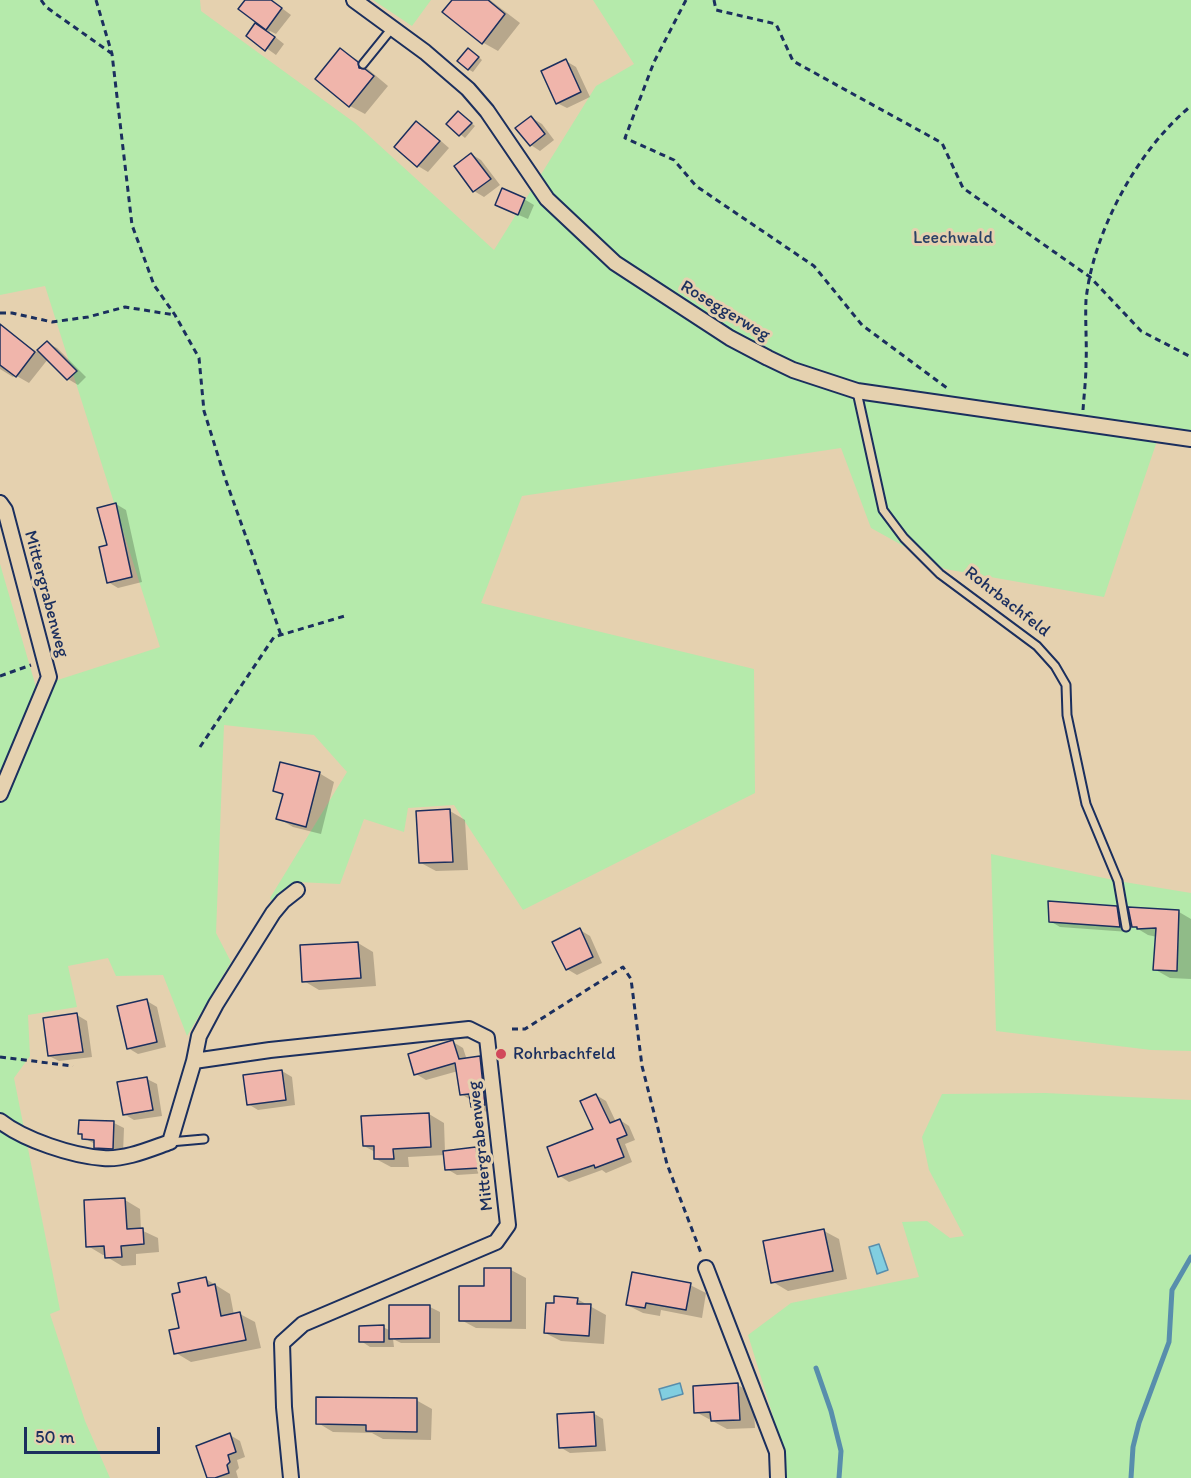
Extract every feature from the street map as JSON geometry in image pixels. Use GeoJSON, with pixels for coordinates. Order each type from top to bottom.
{"type":"FeatureCollection","features":[{"type":"Feature","properties":{"kind":"street","name":"Roseggerweg"},"geometry":{"type":"LineString","coordinates":[[354,0],[393,27],[468,89],[487,111],[547,199],[615,263],[730,338],[768,358],[793,370],[857,391],[1191,439]]}},
{"type":"Feature","properties":{"kind":"street","name":"Mittergrabenweg"},"geometry":{"type":"LineString","coordinates":[[0,503],[5,510],[49,678],[0,794]]}},
{"type":"Feature","properties":{"kind":"street"},"geometry":{"type":"LineString","coordinates":[[0,1122],[39,1143],[104,1158],[124,1156],[170,1142],[199,1036],[216,1004],[273,913],[297,890]]}},
{"type":"Feature","properties":{"kind":"street","name":"Mittergrabenweg"},"geometry":{"type":"LineString","coordinates":[[194,1061],[270,1050],[469,1029],[487,1038],[508,1225],[496,1242],[303,1324],[282,1343],[284,1407],[291,1478]]}},
{"type":"Feature","properties":{"kind":"street"},"geometry":{"type":"LineString","coordinates":[[706,1268],[777,1452],[778,1478]]}},
{"type":"Feature","properties":{"kind":"lane"},"geometry":{"type":"LineString","coordinates":[[363,64],[393,27]]}},
{"type":"Feature","properties":{"kind":"lane","name":"Rohrbachfeld"},"geometry":{"type":"LineString","coordinates":[[857,391],[883,510],[904,538],[940,574],[1037,646],[1055,666],[1066,685],[1067,715],[1086,804],[1118,881],[1126,927]]}},
{"type":"Feature","properties":{"kind":"lane"},"geometry":{"type":"LineString","coordinates":[[170,1142],[204,1139]]}},
{"type":"Feature","properties":{"kind":"path"},"geometry":{"type":"LineString","coordinates":[[41,0],[46,7],[112,54]]}},
{"type":"Feature","properties":{"kind":"path"},"geometry":{"type":"LineString","coordinates":[[96,0],[112,54],[132,225],[154,285],[175,315],[199,358],[204,411],[225,478],[281,635]]}},
{"type":"Feature","properties":{"kind":"path"},"geometry":{"type":"LineString","coordinates":[[686,0],[654,62],[626,138],[674,160],[696,186],[814,266],[862,325],[950,390]]}},
{"type":"Feature","properties":{"kind":"path"},"geometry":{"type":"LineString","coordinates":[[714,0],[716,10],[776,24],[793,61],[942,143],[963,188],[1090,277],[1141,331],[1191,357]]}},
{"type":"Feature","properties":{"kind":"path"},"geometry":{"type":"LineString","coordinates":[[1082,424],[1086,364],[1086,300],[1094,257],[1119,199],[1141,161],[1177,118],[1191,106]]}},
{"type":"Feature","properties":{"kind":"path"},"geometry":{"type":"LineString","coordinates":[[0,313],[12,313],[52,322],[88,317],[125,307],[175,315]]}},
{"type":"Feature","properties":{"kind":"path"},"geometry":{"type":"LineString","coordinates":[[200,747],[274,637],[348,615]]}},
{"type":"Feature","properties":{"kind":"path"},"geometry":{"type":"LineString","coordinates":[[0,676],[45,660]]}},
{"type":"Feature","properties":{"kind":"path"},"geometry":{"type":"LineString","coordinates":[[512,1029],[525,1029],[623,967],[631,980],[642,1066],[667,1164],[706,1268]]}},
{"type":"Feature","properties":{"kind":"path"},"geometry":{"type":"LineString","coordinates":[[0,1057],[73,1066]]}},
{"type":"Feature","properties":{"kind":"green space","name":"Leechwald"},"geometry":{"type":"Polygon","coordinates":[[[0,0],[200,0],[201,11],[355,123],[494,250],[596,86],[634,64],[593,0],[1191,0],[1191,444],[1157,441],[1104,597],[945,569],[871,528],[841,448],[522,496],[481,603],[754,669],[755,793],[523,910],[454,805],[408,808],[404,832],[364,819],[340,884],[297,882],[276,906],[270,898],[347,772],[314,735],[224,725],[216,933],[231,962],[187,1036],[163,975],[116,976],[108,958],[68,966],[77,1007],[28,1015],[30,1056],[14,1078],[60,1310],[50,1314],[85,1421],[110,1478],[0,1478],[0,564],[36,687],[160,647],[45,286],[0,295],[0,0]]]}},
{"type":"Feature","properties":{"kind":"green space"},"geometry":{"type":"Polygon","coordinates":[[[373,0],[431,0],[412,26],[373,0]]]}},
{"type":"Feature","properties":{"kind":"green space"},"geometry":{"type":"Polygon","coordinates":[[[991,854],[1118,881],[1191,893],[1191,1051],[1151,1050],[996,1031],[991,854]]]}},
{"type":"Feature","properties":{"kind":"green space"},"geometry":{"type":"Polygon","coordinates":[[[1045,1093],[1191,1100],[1191,1478],[786,1478],[785,1455],[748,1335],[791,1303],[919,1277],[902,1222],[927,1221],[950,1238],[964,1236],[929,1170],[922,1137],[942,1094],[1045,1093]]]}},
{"type":"Feature","properties":{"kind":"water"},"geometry":{"type":"Polygon","coordinates":[[[879,1244],[888,1270],[877,1274],[869,1247],[879,1244]]]}},
{"type":"Feature","properties":{"kind":"water"},"geometry":{"type":"Polygon","coordinates":[[[680,1383],[683,1394],[662,1400],[659,1389],[680,1383]]]}},
{"type":"Feature","properties":{"kind":"building"},"geometry":{"type":"Polygon","coordinates":[[[245,0],[271,0],[282,8],[266,30],[238,9],[245,0]]]}},
{"type":"Feature","properties":{"kind":"building"},"geometry":{"type":"Polygon","coordinates":[[[452,0],[488,0],[505,14],[482,44],[442,12],[452,0]]]}},
{"type":"Feature","properties":{"kind":"building"},"geometry":{"type":"Polygon","coordinates":[[[255,23],[275,37],[265,51],[246,36],[255,23]]]}},
{"type":"Feature","properties":{"kind":"building"},"geometry":{"type":"Polygon","coordinates":[[[340,48],[358,62],[359,68],[365,69],[374,76],[349,107],[315,79],[340,48]]]}},
{"type":"Feature","properties":{"kind":"building"},"geometry":{"type":"Polygon","coordinates":[[[468,48],[479,57],[468,70],[457,61],[468,48]]]}},
{"type":"Feature","properties":{"kind":"building"},"geometry":{"type":"Polygon","coordinates":[[[566,59],[581,92],[556,104],[541,71],[566,59]]]}},
{"type":"Feature","properties":{"kind":"building"},"geometry":{"type":"Polygon","coordinates":[[[458,111],[472,123],[459,136],[446,124],[458,111]]]}},
{"type":"Feature","properties":{"kind":"building"},"geometry":{"type":"Polygon","coordinates":[[[531,116],[545,134],[530,146],[515,128],[531,116]]]}},
{"type":"Feature","properties":{"kind":"building"},"geometry":{"type":"Polygon","coordinates":[[[416,121],[440,141],[417,167],[394,147],[416,121]]]}},
{"type":"Feature","properties":{"kind":"building"},"geometry":{"type":"Polygon","coordinates":[[[471,153],[491,179],[473,192],[454,166],[471,153]]]}},
{"type":"Feature","properties":{"kind":"building"},"geometry":{"type":"Polygon","coordinates":[[[502,188],[525,198],[518,215],[495,205],[502,188]]]}},
{"type":"Feature","properties":{"kind":"building"},"geometry":{"type":"Polygon","coordinates":[[[0,324],[35,352],[16,377],[0,365],[0,324]]]}},
{"type":"Feature","properties":{"kind":"building"},"geometry":{"type":"Polygon","coordinates":[[[47,341],[77,371],[67,380],[37,350],[47,341]]]}},
{"type":"Feature","properties":{"kind":"building"},"geometry":{"type":"Polygon","coordinates":[[[116,503],[132,577],[107,583],[99,547],[107,545],[97,508],[116,503]]]}},
{"type":"Feature","properties":{"kind":"building"},"geometry":{"type":"Polygon","coordinates":[[[280,762],[320,772],[306,827],[276,819],[283,794],[273,791],[280,762]]]}},
{"type":"Feature","properties":{"kind":"building"},"geometry":{"type":"Polygon","coordinates":[[[450,809],[453,862],[419,863],[416,811],[450,809]]]}},
{"type":"Feature","properties":{"kind":"building"},"geometry":{"type":"Polygon","coordinates":[[[1048,901],[1117,906],[1120,927],[1049,922],[1048,901]]]}},
{"type":"Feature","properties":{"kind":"building"},"geometry":{"type":"Polygon","coordinates":[[[1128,907],[1179,910],[1177,971],[1153,970],[1156,928],[1132,927],[1128,907]]]}},
{"type":"Feature","properties":{"kind":"building"},"geometry":{"type":"Polygon","coordinates":[[[580,928],[593,957],[566,970],[552,942],[580,928]]]}},
{"type":"Feature","properties":{"kind":"building"},"geometry":{"type":"Polygon","coordinates":[[[358,942],[361,978],[302,982],[300,945],[358,942]]]}},
{"type":"Feature","properties":{"kind":"building"},"geometry":{"type":"Polygon","coordinates":[[[147,999],[157,1042],[127,1049],[117,1006],[147,999]]]}},
{"type":"Feature","properties":{"kind":"building"},"geometry":{"type":"Polygon","coordinates":[[[77,1013],[83,1052],[48,1056],[43,1018],[77,1013]]]}},
{"type":"Feature","properties":{"kind":"building"},"geometry":{"type":"Polygon","coordinates":[[[453,1040],[459,1059],[480,1056],[485,1105],[471,1107],[469,1094],[460,1095],[455,1063],[414,1075],[408,1054],[453,1040]]]}},
{"type":"Feature","properties":{"kind":"building"},"geometry":{"type":"Polygon","coordinates":[[[282,1070],[286,1100],[247,1105],[243,1075],[282,1070]]]}},
{"type":"Feature","properties":{"kind":"building"},"geometry":{"type":"Polygon","coordinates":[[[147,1077],[153,1110],[123,1115],[117,1082],[147,1077]]]}},
{"type":"Feature","properties":{"kind":"building"},"geometry":{"type":"Polygon","coordinates":[[[596,1094],[610,1123],[620,1119],[627,1135],[617,1139],[624,1157],[595,1168],[594,1165],[558,1177],[547,1147],[593,1129],[580,1101],[596,1094]]]}},
{"type":"Feature","properties":{"kind":"building"},"geometry":{"type":"Polygon","coordinates":[[[429,1113],[431,1147],[393,1149],[394,1159],[374,1159],[374,1146],[363,1146],[361,1116],[429,1113]]]}},
{"type":"Feature","properties":{"kind":"building"},"geometry":{"type":"Polygon","coordinates":[[[79,1120],[114,1121],[113,1149],[94,1148],[94,1140],[82,1139],[82,1134],[78,1134],[79,1120]]]}},
{"type":"Feature","properties":{"kind":"building"},"geometry":{"type":"Polygon","coordinates":[[[476,1147],[479,1168],[445,1170],[443,1151],[476,1147]]]}},
{"type":"Feature","properties":{"kind":"building"},"geometry":{"type":"Polygon","coordinates":[[[125,1198],[127,1229],[143,1228],[144,1244],[121,1246],[122,1257],[105,1258],[104,1246],[86,1247],[84,1200],[125,1198]]]}},
{"type":"Feature","properties":{"kind":"building"},"geometry":{"type":"Polygon","coordinates":[[[824,1229],[833,1271],[771,1283],[763,1241],[824,1229]]]}},
{"type":"Feature","properties":{"kind":"building"},"geometry":{"type":"Polygon","coordinates":[[[484,1268],[511,1268],[511,1321],[459,1321],[459,1286],[484,1286],[484,1268]]]}},
{"type":"Feature","properties":{"kind":"building"},"geometry":{"type":"Polygon","coordinates":[[[632,1272],[691,1283],[686,1310],[646,1303],[645,1308],[626,1305],[632,1272]]]}},
{"type":"Feature","properties":{"kind":"building"},"geometry":{"type":"Polygon","coordinates":[[[206,1277],[208,1286],[215,1284],[221,1316],[240,1312],[246,1340],[174,1354],[169,1330],[179,1328],[172,1294],[180,1292],[178,1283],[206,1277]]]}},
{"type":"Feature","properties":{"kind":"building"},"geometry":{"type":"Polygon","coordinates":[[[554,1296],[578,1298],[577,1304],[591,1304],[589,1336],[544,1333],[546,1303],[554,1303],[554,1296]]]}},
{"type":"Feature","properties":{"kind":"building"},"geometry":{"type":"Polygon","coordinates":[[[389,1305],[430,1305],[430,1338],[389,1339],[389,1305]]]}},
{"type":"Feature","properties":{"kind":"building"},"geometry":{"type":"Polygon","coordinates":[[[384,1325],[384,1342],[359,1342],[359,1326],[384,1325]]]}},
{"type":"Feature","properties":{"kind":"building"},"geometry":{"type":"Polygon","coordinates":[[[738,1383],[740,1420],[711,1421],[710,1412],[694,1413],[693,1386],[738,1383]]]}},
{"type":"Feature","properties":{"kind":"building"},"geometry":{"type":"Polygon","coordinates":[[[316,1397],[417,1398],[417,1432],[366,1431],[366,1425],[316,1424],[316,1397]]]}},
{"type":"Feature","properties":{"kind":"building"},"geometry":{"type":"Polygon","coordinates":[[[594,1412],[596,1446],[559,1448],[557,1414],[594,1412]]]}},
{"type":"Feature","properties":{"kind":"building"},"geometry":{"type":"Polygon","coordinates":[[[230,1433],[236,1452],[228,1455],[229,1473],[207,1478],[196,1446],[230,1433]]]}},
{"type":"Feature","properties":{"kind":"waterway"},"geometry":{"type":"LineString","coordinates":[[1131,1478],[1133,1447],[1139,1423],[1169,1342],[1172,1290],[1191,1257]]}},
{"type":"Feature","properties":{"kind":"waterway"},"geometry":{"type":"LineString","coordinates":[[816,1368],[831,1411],[841,1451],[839,1478]]}},
{"type":"Feature","properties":{"kind":"place","name":"Rohrbachfeld"},"geometry":{"type":"Point","coordinates":[501,1054]}}]}
